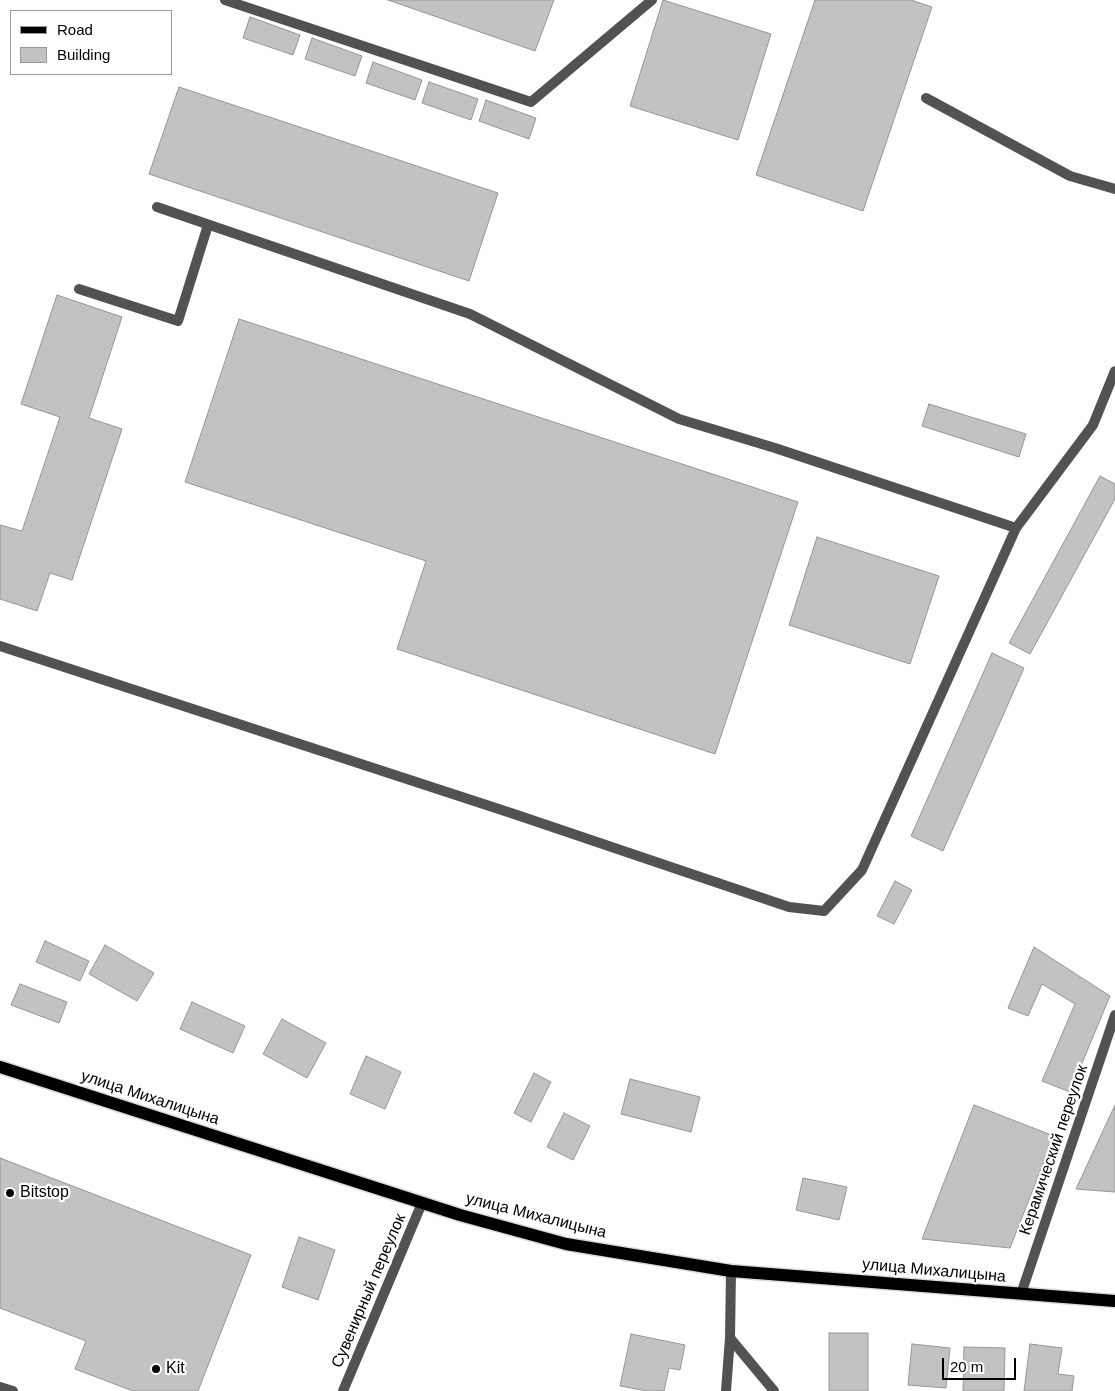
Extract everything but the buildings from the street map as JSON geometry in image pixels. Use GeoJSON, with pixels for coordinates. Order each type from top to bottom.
{"type":"FeatureCollection","features":[{"type":"Feature","properties":{"kind":"main road","name":"улица Михалицына"},"geometry":{"type":"LineString","coordinates":[[0,1067],[422,1203],[566,1244],[731,1271],[1115,1301]]}},
{"type":"Feature","properties":{"kind":"street"},"geometry":{"type":"LineString","coordinates":[[225,0],[531,102],[652,0]]}},
{"type":"Feature","properties":{"kind":"street"},"geometry":{"type":"LineString","coordinates":[[926,98],[1070,176],[1115,189]]}},
{"type":"Feature","properties":{"kind":"street"},"geometry":{"type":"LineString","coordinates":[[157,207],[470,314],[679,419],[775,448],[1016,528]]}},
{"type":"Feature","properties":{"kind":"street"},"geometry":{"type":"LineString","coordinates":[[79,289],[178,322],[208,225]]}},
{"type":"Feature","properties":{"kind":"street"},"geometry":{"type":"LineString","coordinates":[[0,646],[496,808],[789,907],[824,911],[862,870],[1016,528],[1093,425],[1115,371]]}},
{"type":"Feature","properties":{"kind":"street","name":"Керамический переулок"},"geometry":{"type":"LineString","coordinates":[[1021,1294],[1115,1015]]}},
{"type":"Feature","properties":{"kind":"street","name":"Сувенирный переулок"},"geometry":{"type":"LineString","coordinates":[[343,1391],[422,1203]]}},
{"type":"Feature","properties":{"kind":"street"},"geometry":{"type":"LineString","coordinates":[[726,1391],[730,1338],[731,1271]]}},
{"type":"Feature","properties":{"kind":"street"},"geometry":{"type":"LineString","coordinates":[[730,1338],[774,1391]]}},
{"type":"Feature","properties":{"kind":"street"},"geometry":{"type":"LineString","coordinates":[[0,1387],[13,1391]]}},
{"type":"Feature","properties":{"kind":"place","name":"Bitstop"},"geometry":{"type":"Point","coordinates":[10,1193]}},
{"type":"Feature","properties":{"kind":"place","name":"Kit"},"geometry":{"type":"Point","coordinates":[156,1369]}}]}
